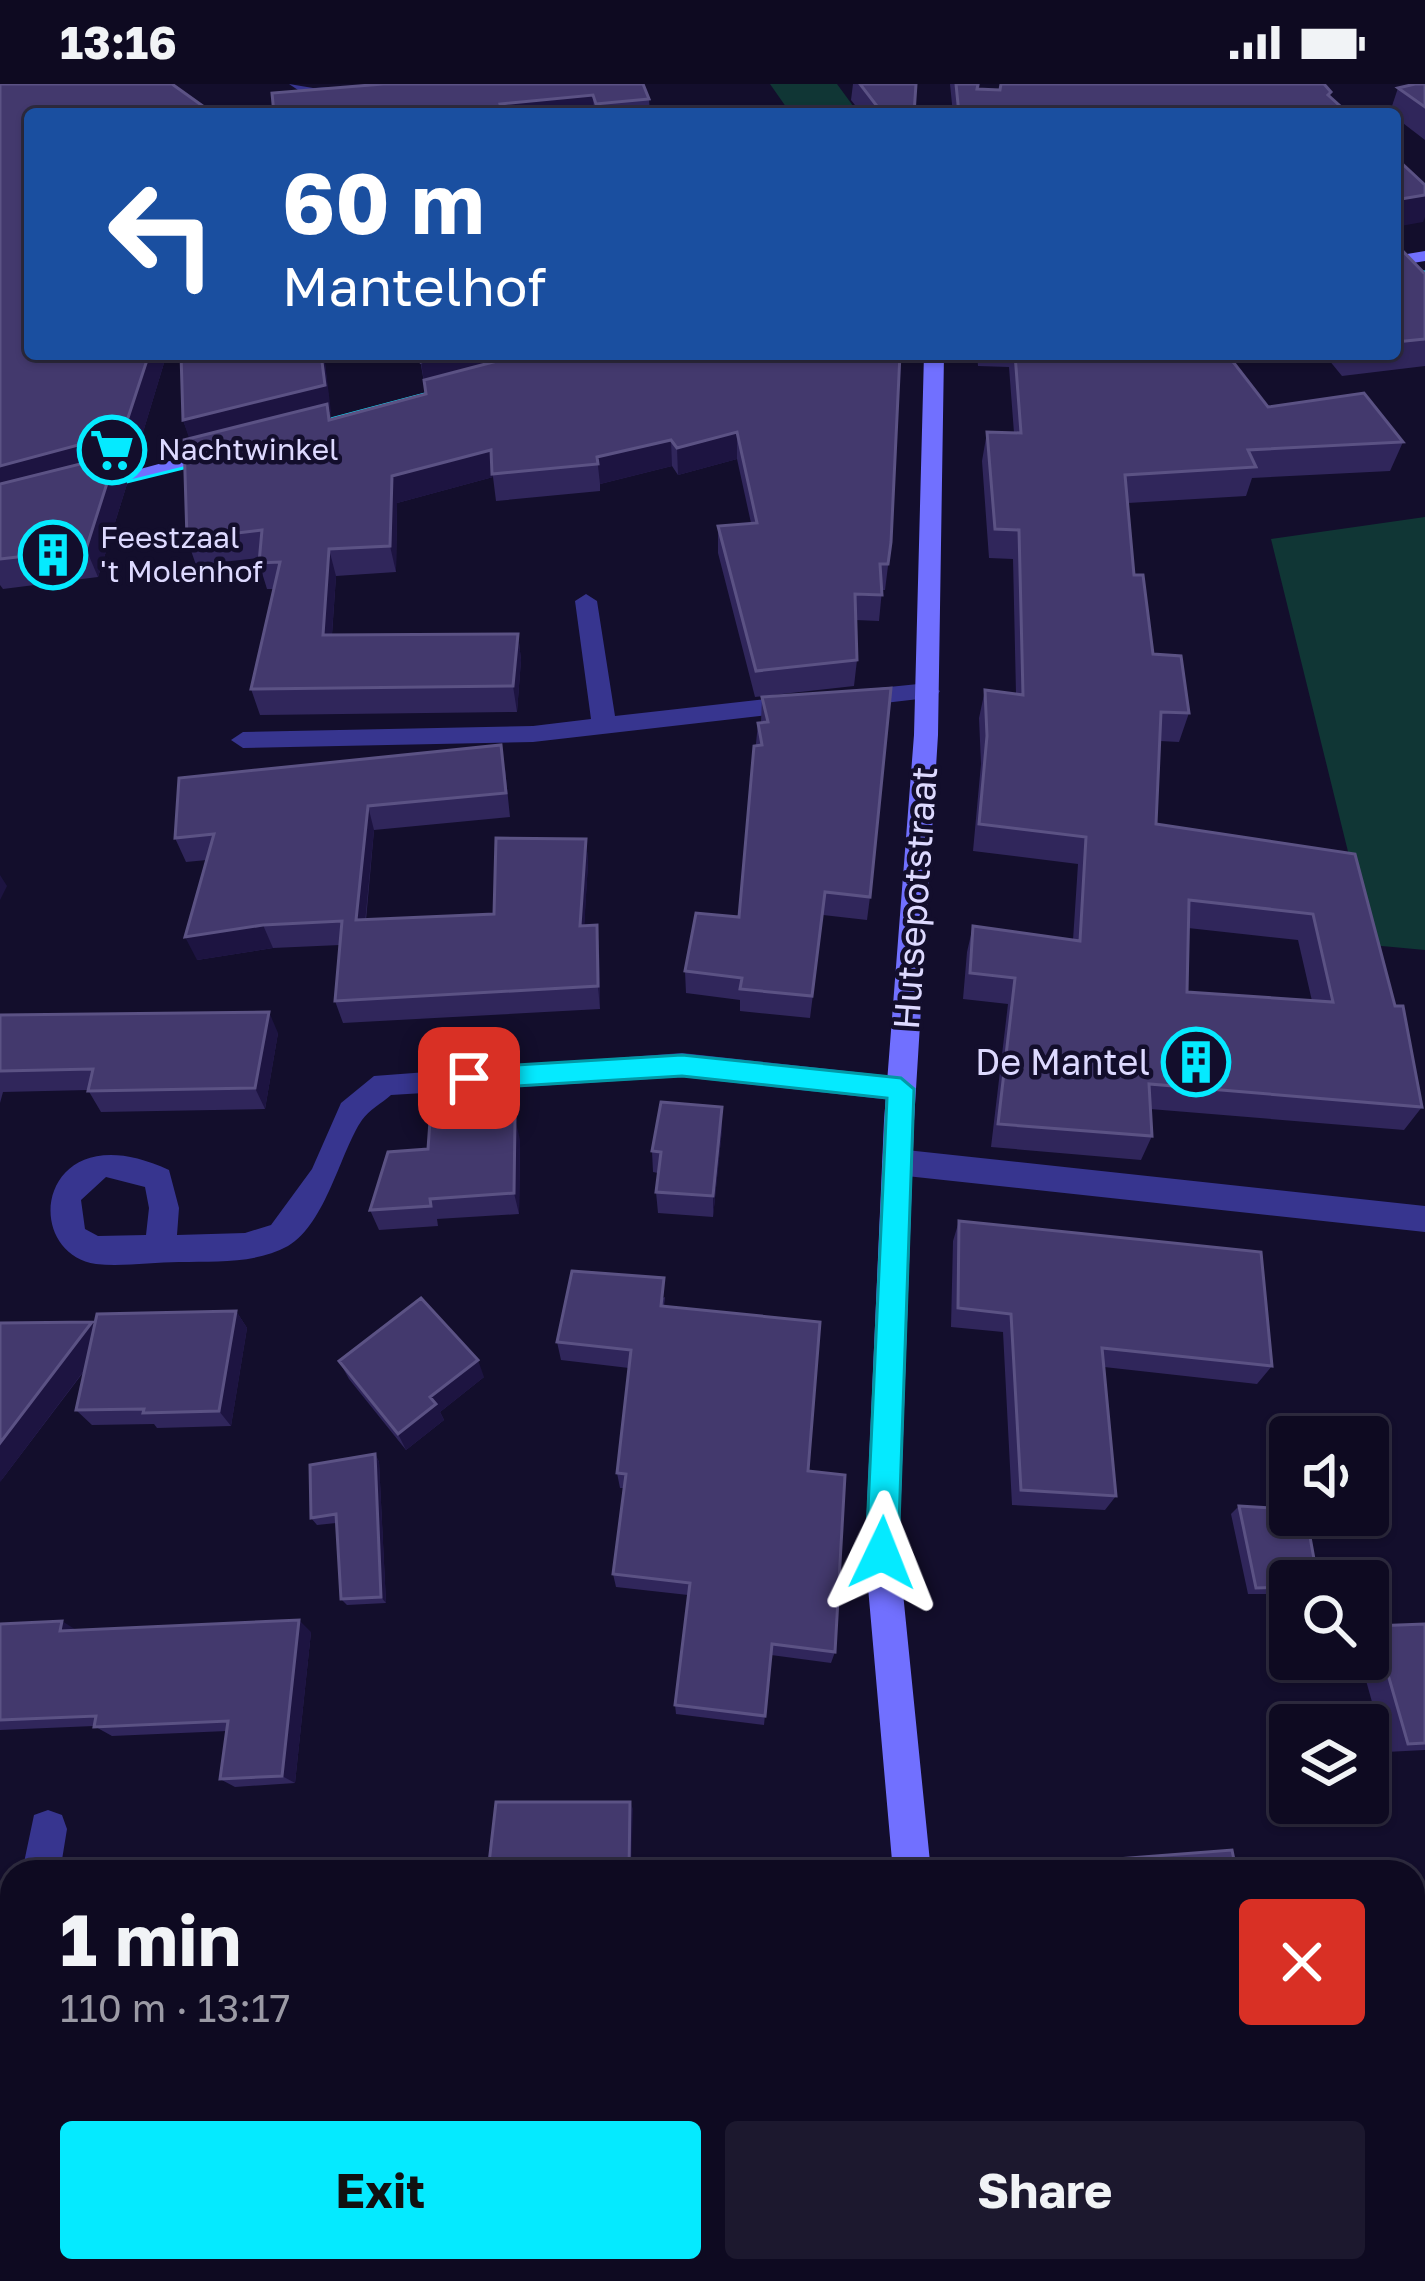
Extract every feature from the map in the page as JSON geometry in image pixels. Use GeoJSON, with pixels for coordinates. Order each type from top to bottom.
{"type":"FeatureCollection","features":[{"type":"Feature","properties":{"kind":"street"},"geometry":{"type":"LineString","coordinates":[[297,84],[310,93],[414,84]]}},
{"type":"Feature","properties":{"kind":"street","name":"Hutsepotstraat"},"geometry":{"type":"LineString","coordinates":[[911,1860],[882,1553],[897,1162],[928,691],[934,360]]}},
{"type":"Feature","properties":{"kind":"street"},"geometry":{"type":"LineString","coordinates":[[64,491],[256,444]]}},
{"type":"Feature","properties":{"kind":"street"},"geometry":{"type":"LineString","coordinates":[[586,601],[604,725]]}},
{"type":"Feature","properties":{"kind":"street"},"geometry":{"type":"LineString","coordinates":[[243,740],[533,734],[928,691]]}},
{"type":"Feature","properties":{"kind":"street"},"geometry":{"type":"LineString","coordinates":[[160,1248],[244,1246],[281,1235],[324,1176],[351,1112],[384,1084],[682,1065],[901,1089]]}},
{"type":"Feature","properties":{"kind":"street"},"geometry":{"type":"LineString","coordinates":[[897,1162],[1425,1219]]}},
{"type":"Feature","properties":{"kind":"street"},"geometry":{"type":"LineString","coordinates":[[43,1860],[48,1829]]}},
{"type":"Feature","properties":{"kind":"green space"},"geometry":{"type":"Polygon","coordinates":[[[770,84],[837,84],[855,108],[787,108],[770,84]]]}},
{"type":"Feature","properties":{"kind":"green space"},"geometry":{"type":"Polygon","coordinates":[[[1425,517],[1425,950],[1371,945],[1271,539],[1425,517]]]}},
{"type":"Feature","properties":{"kind":"building"},"geometry":{"type":"Polygon","coordinates":[[[0,84],[172,84],[206,108],[24,108],[24,360],[147,360],[123,433],[0,466],[0,84]]]}},
{"type":"Feature","properties":{"kind":"building"},"geometry":{"type":"Polygon","coordinates":[[[383,84],[643,84],[649,99],[596,104],[593,95],[500,104],[501,108],[273,108],[272,93],[383,84]]]}},
{"type":"Feature","properties":{"kind":"building"},"geometry":{"type":"Polygon","coordinates":[[[860,84],[916,84],[914,108],[878,108],[860,84]]]}},
{"type":"Feature","properties":{"kind":"building"},"geometry":{"type":"Polygon","coordinates":[[[956,84],[1000,90],[1001,84],[1324,84],[1342,108],[958,108],[956,84]]]}},
{"type":"Feature","properties":{"kind":"building"},"geometry":{"type":"Polygon","coordinates":[[[1425,84],[1425,107],[1398,88],[1425,84]]]}},
{"type":"Feature","properties":{"kind":"building"},"geometry":{"type":"Polygon","coordinates":[[[1401,163],[1425,185],[1425,195],[1401,199],[1401,163]]]}},
{"type":"Feature","properties":{"kind":"building"},"geometry":{"type":"Polygon","coordinates":[[[1401,249],[1425,274],[1425,339],[1401,341],[1401,249]]]}},
{"type":"Feature","properties":{"kind":"building"},"geometry":{"type":"Polygon","coordinates":[[[181,360],[322,360],[325,385],[183,420],[181,360]]]}},
{"type":"Feature","properties":{"kind":"building"},"geometry":{"type":"Polygon","coordinates":[[[501,360],[900,360],[888,564],[880,564],[882,595],[855,594],[857,660],[756,671],[718,526],[757,523],[737,432],[677,448],[671,440],[597,457],[598,464],[492,474],[491,450],[392,476],[390,546],[329,549],[323,635],[518,634],[513,686],[251,689],[280,562],[259,563],[262,530],[187,539],[184,440],[327,404],[329,420],[426,394],[424,380],[501,360]]]}},
{"type":"Feature","properties":{"kind":"building"},"geometry":{"type":"Polygon","coordinates":[[[1015,360],[1232,360],[1268,407],[1364,393],[1403,442],[1248,450],[1256,467],[1125,475],[1134,575],[1143,575],[1153,654],[1181,656],[1189,713],[1161,712],[1156,824],[1355,854],[1395,1006],[1403,1006],[1422,1107],[1149,1084],[1152,1136],[998,1124],[1015,978],[970,973],[973,926],[1080,941],[1086,837],[979,824],[987,736],[985,690],[1023,695],[1019,530],[995,529],[987,432],[1021,433],[1015,360]],[[1189,900],[1187,992],[1333,1002],[1313,914],[1189,900]]]}},
{"type":"Feature","properties":{"kind":"building"},"geometry":{"type":"Polygon","coordinates":[[[116,455],[86,549],[0,559],[0,484],[116,455]]]}},
{"type":"Feature","properties":{"kind":"building"},"geometry":{"type":"Polygon","coordinates":[[[891,688],[870,897],[825,892],[812,996],[740,989],[742,978],[685,971],[696,913],[739,917],[754,746],[762,745],[758,723],[768,722],[762,697],[891,688]]]}},
{"type":"Feature","properties":{"kind":"building"},"geometry":{"type":"Polygon","coordinates":[[[501,745],[506,793],[368,806],[356,920],[494,914],[496,838],[586,839],[580,926],[597,925],[598,986],[335,1001],[342,921],[263,925],[185,937],[214,834],[175,838],[179,778],[501,745]]]}},
{"type":"Feature","properties":{"kind":"building"},"geometry":{"type":"Polygon","coordinates":[[[269,1012],[255,1088],[88,1091],[93,1069],[0,1071],[0,1015],[269,1012]]]}},
{"type":"Feature","properties":{"kind":"building"},"geometry":{"type":"Polygon","coordinates":[[[661,1102],[722,1107],[713,1196],[656,1192],[661,1152],[652,1151],[661,1102]]]}},
{"type":"Feature","properties":{"kind":"building"},"geometry":{"type":"Polygon","coordinates":[[[515,1118],[514,1193],[430,1199],[431,1206],[370,1210],[388,1152],[428,1149],[430,1121],[515,1118]]]}},
{"type":"Feature","properties":{"kind":"building"},"geometry":{"type":"Polygon","coordinates":[[[959,1221],[1261,1252],[1272,1366],[1102,1348],[1116,1496],[1021,1490],[1011,1314],[958,1308],[959,1221]]]}},
{"type":"Feature","properties":{"kind":"building"},"geometry":{"type":"Polygon","coordinates":[[[572,1271],[664,1278],[661,1306],[820,1322],[808,1471],[845,1475],[835,1652],[772,1644],[765,1716],[675,1705],[690,1583],[613,1574],[626,1474],[617,1473],[631,1350],[557,1342],[572,1271]]]}},
{"type":"Feature","properties":{"kind":"building"},"geometry":{"type":"Polygon","coordinates":[[[421,1298],[478,1360],[430,1397],[436,1404],[398,1434],[339,1361],[421,1298]]]}},
{"type":"Feature","properties":{"kind":"building"},"geometry":{"type":"Polygon","coordinates":[[[236,1311],[219,1411],[76,1410],[97,1314],[236,1311]]]}},
{"type":"Feature","properties":{"kind":"building"},"geometry":{"type":"Polygon","coordinates":[[[92,1322],[0,1443],[0,1323],[92,1322]]]}},
{"type":"Feature","properties":{"kind":"building"},"geometry":{"type":"Polygon","coordinates":[[[375,1454],[381,1597],[341,1599],[336,1514],[311,1518],[310,1465],[375,1454]]]}},
{"type":"Feature","properties":{"kind":"building"},"geometry":{"type":"Polygon","coordinates":[[[1239,1506],[1269,1508],[1269,1536],[1310,1536],[1314,1560],[1269,1560],[1269,1588],[1256,1588],[1239,1506]]]}},
{"type":"Feature","properties":{"kind":"building"},"geometry":{"type":"Polygon","coordinates":[[[299,1620],[282,1776],[220,1779],[228,1721],[94,1727],[96,1716],[0,1720],[0,1624],[62,1621],[60,1631],[299,1620]]]}},
{"type":"Feature","properties":{"kind":"building"},"geometry":{"type":"Polygon","coordinates":[[[1425,1624],[1425,1743],[1408,1744],[1389,1678],[1389,1625],[1425,1624]]]}},
{"type":"Feature","properties":{"kind":"building"},"geometry":{"type":"Polygon","coordinates":[[[496,1802],[630,1802],[629,1860],[489,1860],[496,1802]]]}},
{"type":"Feature","properties":{"kind":"building"},"geometry":{"type":"Polygon","coordinates":[[[1232,1850],[1234,1860],[1102,1860],[1232,1850]]]}},
{"type":"Feature","properties":{"kind":"tram line"},"geometry":{"type":"LineString","coordinates":[[1401,270],[1425,272]]}},
{"type":"Feature","properties":{"kind":"tram line"},"geometry":{"type":"LineString","coordinates":[[297,428],[459,385]]}},
{"type":"Feature","properties":{"kind":"tram line"},"geometry":{"type":"LineString","coordinates":[[94,490],[216,460]]}},
{"type":"Feature","properties":{"kind":"place","name":"Nachtwinkel"},"geometry":{"type":"Point","coordinates":[112,450]}},
{"type":"Feature","properties":{"kind":"place","name":"Feestzaal 't Molenhof"},"geometry":{"type":"Point","coordinates":[53,555]}},
{"type":"Feature","properties":{"kind":"place","name":"De Mantel"},"geometry":{"type":"Point","coordinates":[1196,1062]}},
{"type":"Feature","properties":{"kind":"route"},"geometry":{"type":"LineString","coordinates":[[469,1078],[682,1065],[901,1089],[882,1553]]}}]}
